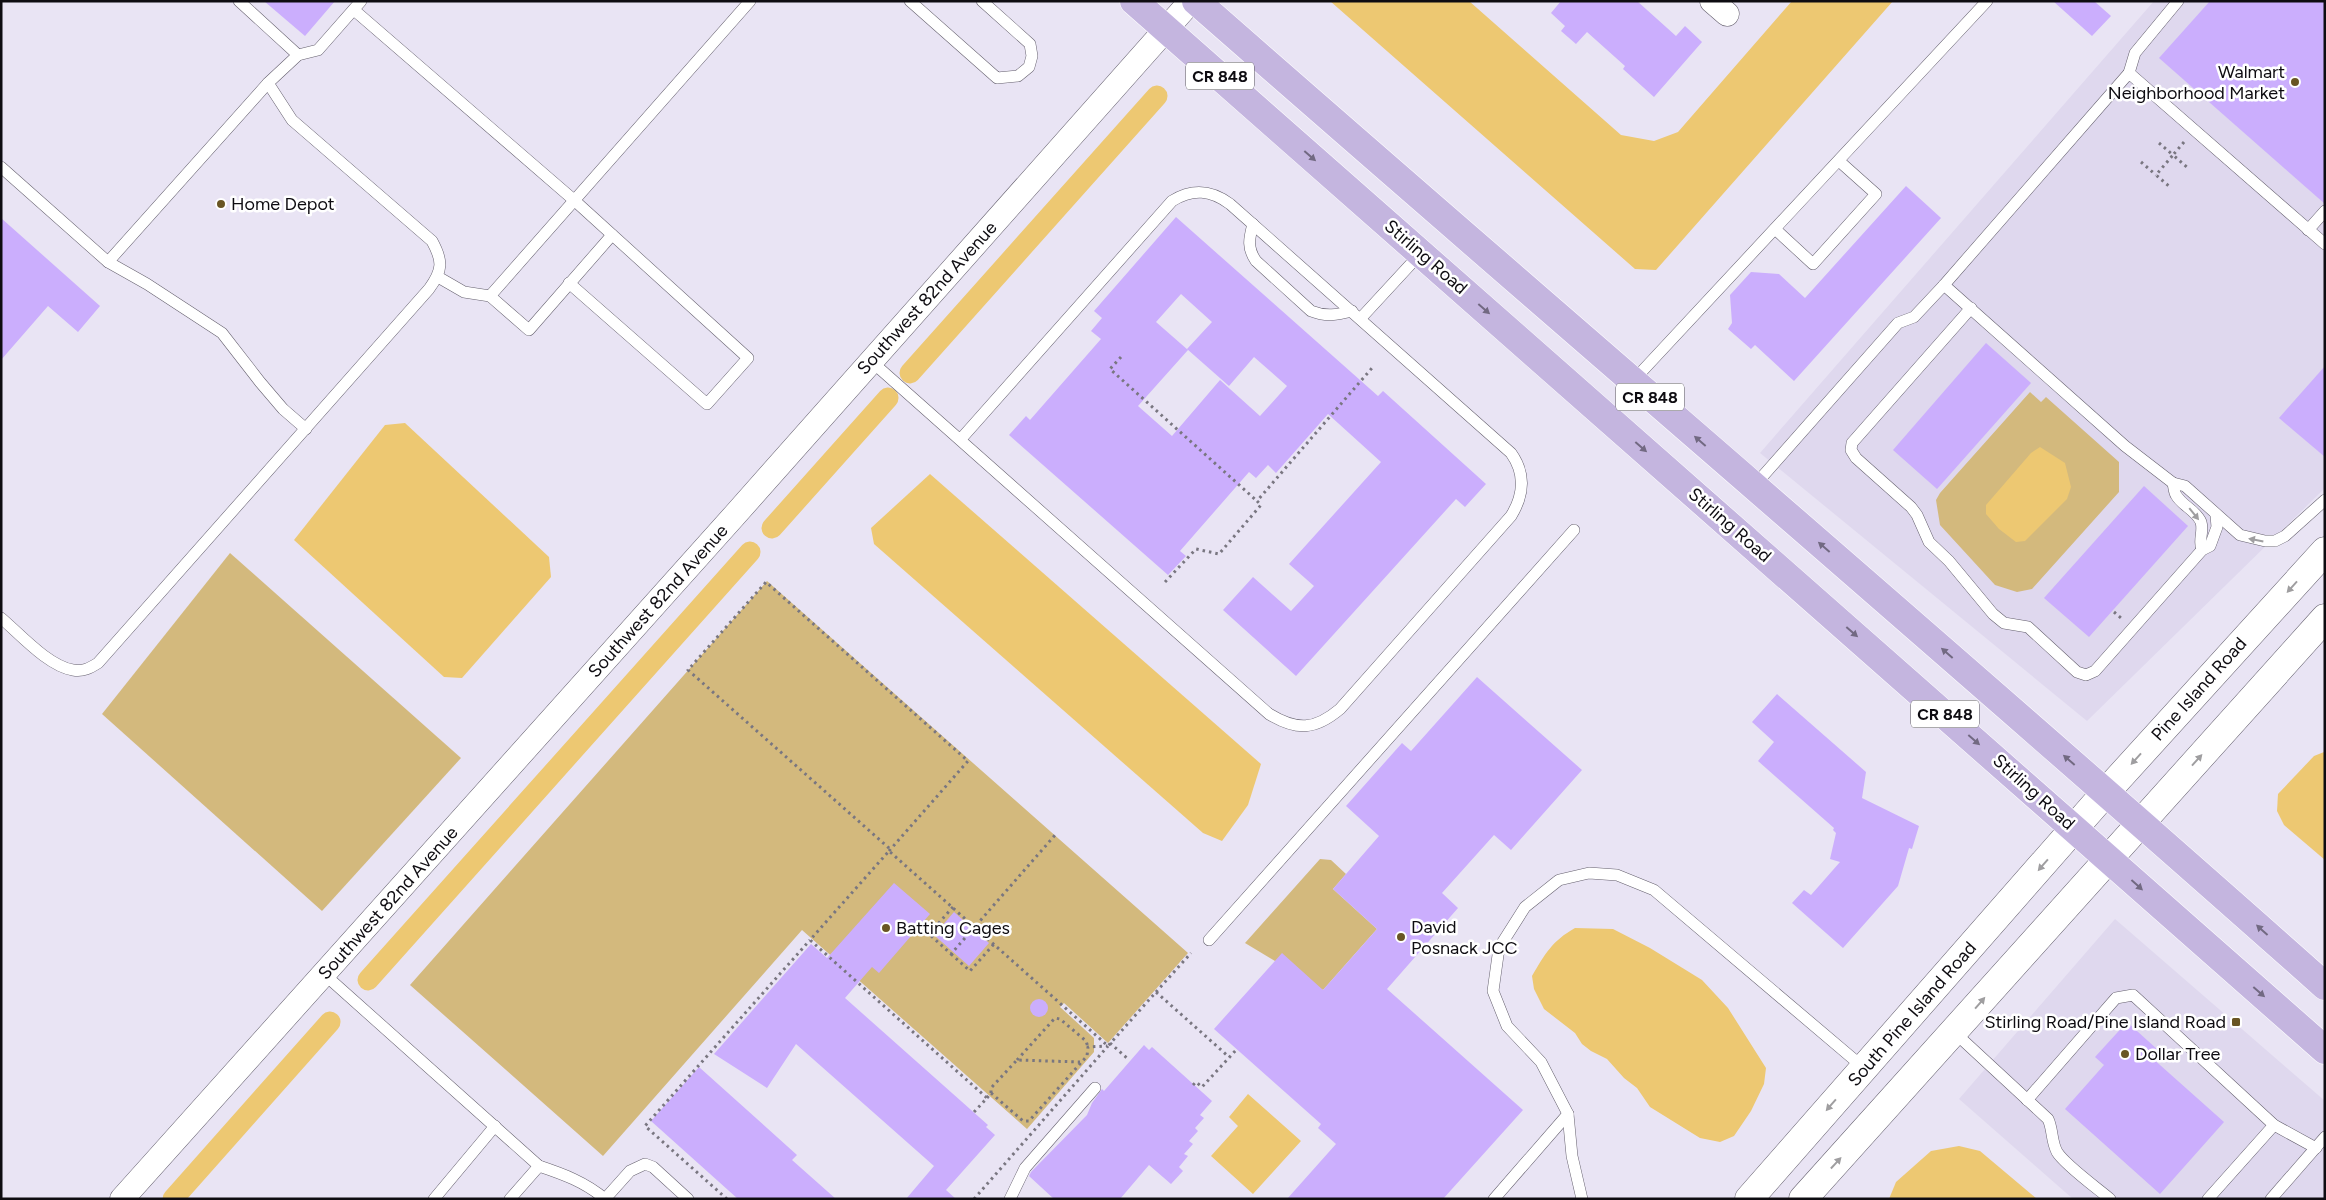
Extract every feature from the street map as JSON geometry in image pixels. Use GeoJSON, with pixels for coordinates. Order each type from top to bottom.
{"type":"FeatureCollection","features":[{"type":"Feature","properties":{"kind":"main road","name":"Stirling Road"},"geometry":{"type":"LineString","coordinates":[[1134,1],[2325,1050]]}},
{"type":"Feature","properties":{"kind":"main road","name":"CR 848"},"geometry":{"type":"LineString","coordinates":[[1196,1],[1632,382],[2141,822],[2325,986]]}},
{"type":"Feature","properties":{"kind":"main road"},"geometry":{"type":"LineString","coordinates":[[1604,414],[1632,382]]}},
{"type":"Feature","properties":{"kind":"main road","name":"Pine Island Road"},"geometry":{"type":"LineString","coordinates":[[2075,829],[2106,792],[2325,551]]}},
{"type":"Feature","properties":{"kind":"main road"},"geometry":{"type":"LineString","coordinates":[[1803,1199],[2325,618]]}},
{"type":"Feature","properties":{"kind":"main road","name":"South Pine Island Road"},"geometry":{"type":"LineString","coordinates":[[1749,1199],[2075,829]]}},
{"type":"Feature","properties":{"kind":"street","name":"Southwest 82nd Avenue"},"geometry":{"type":"LineString","coordinates":[[122,1199],[1191,1]]}},
{"type":"Feature","properties":{"kind":"lane"},"geometry":{"type":"LineString","coordinates":[[239,1],[298,55]]}},
{"type":"Feature","properties":{"kind":"lane"},"geometry":{"type":"LineString","coordinates":[[490,296],[750,1]]}},
{"type":"Feature","properties":{"kind":"lane"},"geometry":{"type":"LineString","coordinates":[[910,1],[997,78],[1018,76],[1029,67],[1032,56],[1030,44],[982,1]]}},
{"type":"Feature","properties":{"kind":"lane"},"geometry":{"type":"LineString","coordinates":[[1632,382],[1987,1]]}},
{"type":"Feature","properties":{"kind":"lane"},"geometry":{"type":"LineString","coordinates":[[1754,487],[1898,323],[1914,317],[1944,285],[2129,73],[2135,53],[2178,1]]}},
{"type":"Feature","properties":{"kind":"lane"},"geometry":{"type":"LineString","coordinates":[[108,262],[268,83],[298,55],[318,50],[357,6],[748,358],[707,404],[569,283]]}},
{"type":"Feature","properties":{"kind":"lane"},"geometry":{"type":"LineString","coordinates":[[2129,73],[2325,244]]}},
{"type":"Feature","properties":{"kind":"lane"},"geometry":{"type":"LineString","coordinates":[[1,618],[50,660],[72,670],[87,670],[98,663],[438,277],[441,258],[432,241],[292,120],[268,83]]}},
{"type":"Feature","properties":{"kind":"lane"},"geometry":{"type":"LineString","coordinates":[[1775,229],[1813,264],[1876,194],[1839,161]]}},
{"type":"Feature","properties":{"kind":"lane"},"geometry":{"type":"LineString","coordinates":[[1,167],[108,262],[147,284],[222,333],[283,409],[306,428]]}},
{"type":"Feature","properties":{"kind":"lane"},"geometry":{"type":"LineString","coordinates":[[871,361],[960,440],[1269,714],[1294,725],[1319,724],[1340,709],[1511,516],[1518,504],[1521,493],[1520,469],[1511,453],[1357,314],[1253,224],[1224,200],[1208,192],[1194,192],[1182,195],[1172,201],[960,440]]}},
{"type":"Feature","properties":{"kind":"lane"},"geometry":{"type":"LineString","coordinates":[[2308,230],[2325,211]]}},
{"type":"Feature","properties":{"kind":"lane"},"geometry":{"type":"LineString","coordinates":[[1253,224],[1249,241],[1250,252],[1256,261],[1310,312],[1322,315],[1357,314],[1421,254]]}},
{"type":"Feature","properties":{"kind":"lane"},"geometry":{"type":"LineString","coordinates":[[438,277],[464,292],[490,296],[529,330],[612,235]]}},
{"type":"Feature","properties":{"kind":"lane"},"geometry":{"type":"LineString","coordinates":[[1944,285],[2125,446],[2173,483],[2185,486],[2240,535],[2252,540],[2275,541],[2293,530],[2325,500]]}},
{"type":"Feature","properties":{"kind":"lane"},"geometry":{"type":"LineString","coordinates":[[1971,308],[1852,443],[1851,450],[1856,458],[1911,507],[1929,542],[1949,561],[1993,614],[2004,624],[2028,627],[2077,672],[2086,676],[2094,671],[2202,550],[2210,546],[2217,527],[2216,515]]}},
{"type":"Feature","properties":{"kind":"lane"},"geometry":{"type":"LineString","coordinates":[[2173,483],[2176,496],[2197,515],[2201,522],[2202,529],[2199,543],[2202,550]]}},
{"type":"Feature","properties":{"kind":"lane"},"geometry":{"type":"LineString","coordinates":[[1209,940],[1574,530]]}},
{"type":"Feature","properties":{"kind":"lane"},"geometry":{"type":"LineString","coordinates":[[1578,1196],[1568,1114],[1540,1062],[1508,1026],[1493,991],[1498,948],[1525,907],[1559,880],[1589,873],[1617,875],[1654,890],[1864,1068]]}},
{"type":"Feature","properties":{"kind":"lane"},"geometry":{"type":"LineString","coordinates":[[324,974],[539,1166],[574,1178],[592,1188],[604,1199],[630,1170],[645,1164],[653,1167],[688,1199]]}},
{"type":"Feature","properties":{"kind":"lane"},"geometry":{"type":"LineString","coordinates":[[2027,1100],[2116,998],[2133,995],[2274,1125],[2316,1148]]}},
{"type":"Feature","properties":{"kind":"lane"},"geometry":{"type":"LineString","coordinates":[[1954,1032],[2048,1118],[2052,1142],[2058,1154],[2110,1199]]}},
{"type":"Feature","properties":{"kind":"lane"},"geometry":{"type":"LineString","coordinates":[[1010,1199],[1025,1168],[1095,1088]]}},
{"type":"Feature","properties":{"kind":"lane"},"geometry":{"type":"LineString","coordinates":[[1494,1199],[1568,1114]]}},
{"type":"Feature","properties":{"kind":"lane"},"geometry":{"type":"LineString","coordinates":[[2208,1199],[2274,1125]]}},
{"type":"Feature","properties":{"kind":"lane"},"geometry":{"type":"LineString","coordinates":[[434,1199],[495,1126]]}},
{"type":"Feature","properties":{"kind":"lane"},"geometry":{"type":"LineString","coordinates":[[2271,1199],[2325,1137]]}},
{"type":"Feature","properties":{"kind":"lane"},"geometry":{"type":"LineString","coordinates":[[510,1199],[539,1166]]}},
{"type":"Feature","properties":{"kind":"path"},"geometry":{"type":"LineString","coordinates":[[2156,175],[2190,135]]}},
{"type":"Feature","properties":{"kind":"path"},"geometry":{"type":"LineString","coordinates":[[2159,143],[2188,168]]}},
{"type":"Feature","properties":{"kind":"path"},"geometry":{"type":"LineString","coordinates":[[2141,162],[2170,187]]}},
{"type":"Feature","properties":{"kind":"path"},"geometry":{"type":"LineString","coordinates":[[1121,357],[1110,370],[1262,505],[1219,554],[1196,549],[1166,582]]}},
{"type":"Feature","properties":{"kind":"path"},"geometry":{"type":"LineString","coordinates":[[1256,501],[1372,368]]}},
{"type":"Feature","properties":{"kind":"path"},"geometry":{"type":"LineString","coordinates":[[727,1199],[645,1126],[890,850],[968,761],[766,582],[688,670],[890,850],[994,944],[1128,1059]]}},
{"type":"Feature","properties":{"kind":"path"},"geometry":{"type":"LineString","coordinates":[[951,954],[1056,834]]}},
{"type":"Feature","properties":{"kind":"path"},"geometry":{"type":"LineString","coordinates":[[953,907],[929,934],[951,954],[970,971],[994,944]]}},
{"type":"Feature","properties":{"kind":"path"},"geometry":{"type":"LineString","coordinates":[[810,940],[987,1098]]}},
{"type":"Feature","properties":{"kind":"path"},"geometry":{"type":"LineString","coordinates":[[974,1199],[1191,953]]}},
{"type":"Feature","properties":{"kind":"path"},"geometry":{"type":"LineString","coordinates":[[1156,992],[1230,1057]]}},
{"type":"Feature","properties":{"kind":"path"},"geometry":{"type":"LineString","coordinates":[[974,1112],[991,1093],[991,1088],[1056,1018],[1060,1019],[1086,1041],[1088,1054],[1027,1122],[1023,1121],[991,1093]]}},
{"type":"Feature","properties":{"kind":"path"},"geometry":{"type":"LineString","coordinates":[[1088,1047],[1109,1044]]}},
{"type":"Feature","properties":{"kind":"path"},"geometry":{"type":"LineString","coordinates":[[1193,1085],[1196,1082],[1202,1087],[1237,1049]]}},
{"type":"Feature","properties":{"kind":"path"},"geometry":{"type":"LineString","coordinates":[[1017,1060],[1081,1062]]}},
{"type":"Feature","properties":{"kind":"shaded area"},"geometry":{"type":"Polygon","coordinates":[[[1330,1],[1469,1],[1621,135],[1654,141],[1678,132],[1792,1],[1893,1],[1656,270],[1635,269],[1330,1]]]}},
{"type":"Feature","properties":{"kind":"shaded area"},"geometry":{"type":"Polygon","coordinates":[[[2154,1],[2325,1],[2325,488],[2087,721],[1760,453],[2154,1]]]}},
{"type":"Feature","properties":{"kind":"shaded area"},"geometry":{"type":"Polygon","coordinates":[[[2030,392],[2041,402],[2046,397],[2119,462],[2119,492],[2032,589],[2017,592],[1995,585],[1940,525],[1936,500],[1940,493],[2030,392]]]}},
{"type":"Feature","properties":{"kind":"shaded area"},"geometry":{"type":"Polygon","coordinates":[[[405,423],[549,557],[551,577],[462,678],[444,677],[294,540],[385,425],[405,423]]]}},
{"type":"Feature","properties":{"kind":"shaded area"},"geometry":{"type":"Polygon","coordinates":[[[2040,447],[2065,463],[2071,487],[2067,499],[2025,541],[2016,542],[1999,529],[1986,514],[1986,505],[2031,453],[2040,447]]]}},
{"type":"Feature","properties":{"kind":"shaded area"},"geometry":{"type":"Polygon","coordinates":[[[930,474],[1261,764],[1248,805],[1222,841],[1203,833],[874,544],[871,528],[930,474]]]}},
{"type":"Feature","properties":{"kind":"shaded area"},"geometry":{"type":"Polygon","coordinates":[[[230,553],[461,758],[322,911],[102,714],[230,553]]]}},
{"type":"Feature","properties":{"kind":"shaded area"},"geometry":{"type":"Polygon","coordinates":[[[767,581],[1188,953],[1108,1043],[1064,1003],[1060,1007],[1094,1038],[1094,1052],[1027,1129],[802,930],[603,1156],[410,985],[767,581]]]}},
{"type":"Feature","properties":{"kind":"shaded area"},"geometry":{"type":"Polygon","coordinates":[[[2325,752],[2325,860],[2284,825],[2277,811],[2278,794],[2314,756],[2325,752]]]}},
{"type":"Feature","properties":{"kind":"shaded area"},"geometry":{"type":"Polygon","coordinates":[[[1320,859],[1331,860],[1346,874],[1333,889],[1377,929],[1323,990],[1245,943],[1320,859]]]}},
{"type":"Feature","properties":{"kind":"shaded area"},"geometry":{"type":"Polygon","coordinates":[[[2115,919],[2325,1101],[2325,1199],[2073,1199],[1959,1099],[2115,919]]]}},
{"type":"Feature","properties":{"kind":"shaded area"},"geometry":{"type":"Polygon","coordinates":[[[1575,928],[1613,929],[1650,948],[1702,980],[1728,1008],[1766,1068],[1764,1084],[1751,1111],[1734,1136],[1720,1142],[1700,1138],[1650,1107],[1637,1088],[1624,1078],[1607,1059],[1582,1044],[1575,1033],[1544,1009],[1534,989],[1532,976],[1550,949],[1560,938],[1575,928]]]}},
{"type":"Feature","properties":{"kind":"shaded area"},"geometry":{"type":"Polygon","coordinates":[[[1248,1094],[1301,1141],[1253,1194],[1211,1156],[1238,1126],[1229,1117],[1248,1094]]]}},
{"type":"Feature","properties":{"kind":"shaded area"},"geometry":{"type":"Polygon","coordinates":[[[1959,1146],[1980,1151],[2037,1199],[1889,1199],[1896,1182],[1931,1151],[1959,1146]]]}},
{"type":"Feature","properties":{"kind":"building"},"geometry":{"type":"Polygon","coordinates":[[[264,1],[335,1],[305,36],[264,1]]]}},
{"type":"Feature","properties":{"kind":"building"},"geometry":{"type":"Polygon","coordinates":[[[1561,1],[1637,1],[1676,36],[1685,26],[1702,42],[1654,97],[1623,69],[1625,66],[1587,32],[1576,44],[1561,31],[1565,26],[1551,13],[1561,1]]]}},
{"type":"Feature","properties":{"kind":"building"},"geometry":{"type":"Polygon","coordinates":[[[2053,1],[2094,1],[2111,16],[2092,36],[2053,1]]]}},
{"type":"Feature","properties":{"kind":"building"},"geometry":{"type":"Polygon","coordinates":[[[2210,1],[2325,1],[2325,204],[2159,58],[2210,1]]]}},
{"type":"Feature","properties":{"kind":"building"},"geometry":{"type":"Polygon","coordinates":[[[1906,186],[1941,218],[1794,381],[1755,345],[1751,349],[1728,329],[1732,323],[1730,295],[1751,272],[1779,274],[1805,298],[1906,186]]]}},
{"type":"Feature","properties":{"kind":"building"},"geometry":{"type":"Polygon","coordinates":[[[1176,217],[1378,396],[1383,391],[1486,484],[1465,507],[1456,499],[1296,676],[1223,610],[1253,577],[1291,611],[1314,586],[1289,564],[1381,462],[1328,414],[1276,473],[1268,465],[1256,478],[1249,472],[1180,551],[1186,556],[1168,575],[1009,435],[1026,416],[1030,420],[1101,339],[1091,331],[1102,318],[1094,311],[1176,217]],[[1181,294],[1156,322],[1188,350],[1138,406],[1172,436],[1220,380],[1260,416],[1287,386],[1254,357],[1229,386],[1187,349],[1212,322],[1181,294]]]}},
{"type":"Feature","properties":{"kind":"building"},"geometry":{"type":"Polygon","coordinates":[[[1,218],[100,306],[78,332],[48,306],[1,360],[1,218]]]}},
{"type":"Feature","properties":{"kind":"building"},"geometry":{"type":"Polygon","coordinates":[[[1986,343],[2031,383],[1937,489],[1893,450],[1986,343]]]}},
{"type":"Feature","properties":{"kind":"building"},"geometry":{"type":"Polygon","coordinates":[[[2325,366],[2325,457],[2279,418],[2325,366]]]}},
{"type":"Feature","properties":{"kind":"building"},"geometry":{"type":"Polygon","coordinates":[[[2144,486],[2188,526],[2089,637],[2044,598],[2144,486]]]}},
{"type":"Feature","properties":{"kind":"building","name":"David Posnack JCC"},"geometry":{"type":"Polygon","coordinates":[[[1477,677],[1582,770],[1511,850],[1494,835],[1442,893],[1458,908],[1387,989],[1523,1110],[1443,1199],[1287,1199],[1336,1144],[1318,1128],[1321,1124],[1214,1029],[1282,953],[1323,990],[1377,929],[1333,889],[1379,836],[1346,806],[1402,743],[1411,751],[1477,677]]]}},
{"type":"Feature","properties":{"kind":"building"},"geometry":{"type":"Polygon","coordinates":[[[1777,694],[1866,772],[1862,798],[1919,826],[1912,849],[1909,848],[1898,886],[1843,948],[1792,903],[1804,890],[1811,895],[1840,862],[1830,859],[1836,833],[1833,830],[1834,828],[1758,761],[1774,742],[1752,722],[1777,694]]]}},
{"type":"Feature","properties":{"kind":"building"},"geometry":{"type":"Polygon","coordinates":[[[894,883],[930,914],[879,973],[872,967],[845,998],[988,1125],[986,1127],[995,1135],[946,1190],[956,1199],[906,1199],[934,1166],[796,1044],[767,1088],[714,1054],[811,944],[827,958],[894,883]]]}},
{"type":"Feature","properties":{"kind":"building"},"geometry":{"type":"Polygon","coordinates":[[[954,912],[989,943],[969,966],[934,935],[954,912]]]}},
{"type":"Feature","properties":{"kind":"building"},"geometry":{"type":"Polygon","coordinates":[[[1035,999],[1043,999],[1048,1004],[1046,1015],[1035,1017],[1030,1012],[1030,1004],[1035,999]]]}},
{"type":"Feature","properties":{"kind":"building"},"geometry":{"type":"Polygon","coordinates":[[[2127,1022],[2158,1050],[2151,1057],[2224,1122],[2160,1194],[2065,1109],[2104,1065],[2095,1057],[2127,1022]]]}},
{"type":"Feature","properties":{"kind":"building"},"geometry":{"type":"Polygon","coordinates":[[[1144,1045],[1149,1050],[1152,1047],[1212,1101],[1200,1115],[1204,1118],[1195,1128],[1198,1131],[1189,1141],[1193,1144],[1184,1154],[1188,1156],[1179,1167],[1183,1171],[1171,1184],[1149,1165],[1120,1199],[1054,1199],[1029,1176],[1031,1172],[1087,1115],[1092,1103],[1102,1089],[1104,1091],[1144,1045]]]}},
{"type":"Feature","properties":{"kind":"building"},"geometry":{"type":"Polygon","coordinates":[[[699,1067],[797,1155],[792,1160],[836,1199],[738,1199],[651,1121],[699,1067]]]}},
{"type":"Feature","properties":{"kind":"waterway"},"geometry":{"type":"LineString","coordinates":[[910,373],[1157,96]]}},
{"type":"Feature","properties":{"kind":"waterway"},"geometry":{"type":"LineString","coordinates":[[772,528],[888,398]]}},
{"type":"Feature","properties":{"kind":"waterway"},"geometry":{"type":"LineString","coordinates":[[368,980],[750,552]]}},
{"type":"Feature","properties":{"kind":"waterway"},"geometry":{"type":"LineString","coordinates":[[173,1199],[330,1022]]}},
{"type":"Feature","properties":{"kind":"place","name":"Walmart Neighborhood Market"},"geometry":{"type":"Point","coordinates":[2295,82]}},
{"type":"Feature","properties":{"kind":"place","name":"Home Depot"},"geometry":{"type":"Point","coordinates":[221,204]}},
{"type":"Feature","properties":{"kind":"place","name":"Batting Cages"},"geometry":{"type":"Point","coordinates":[886,928]}},
{"type":"Feature","properties":{"kind":"place","name":"David Posnack JCC"},"geometry":{"type":"Point","coordinates":[1401,937]}},
{"type":"Feature","properties":{"kind":"place","name":"Stirling Road/Pine Island Road"},"geometry":{"type":"Point","coordinates":[2236,1022]}},
{"type":"Feature","properties":{"kind":"place","name":"Dollar Tree"},"geometry":{"type":"Point","coordinates":[2125,1054]}}]}
